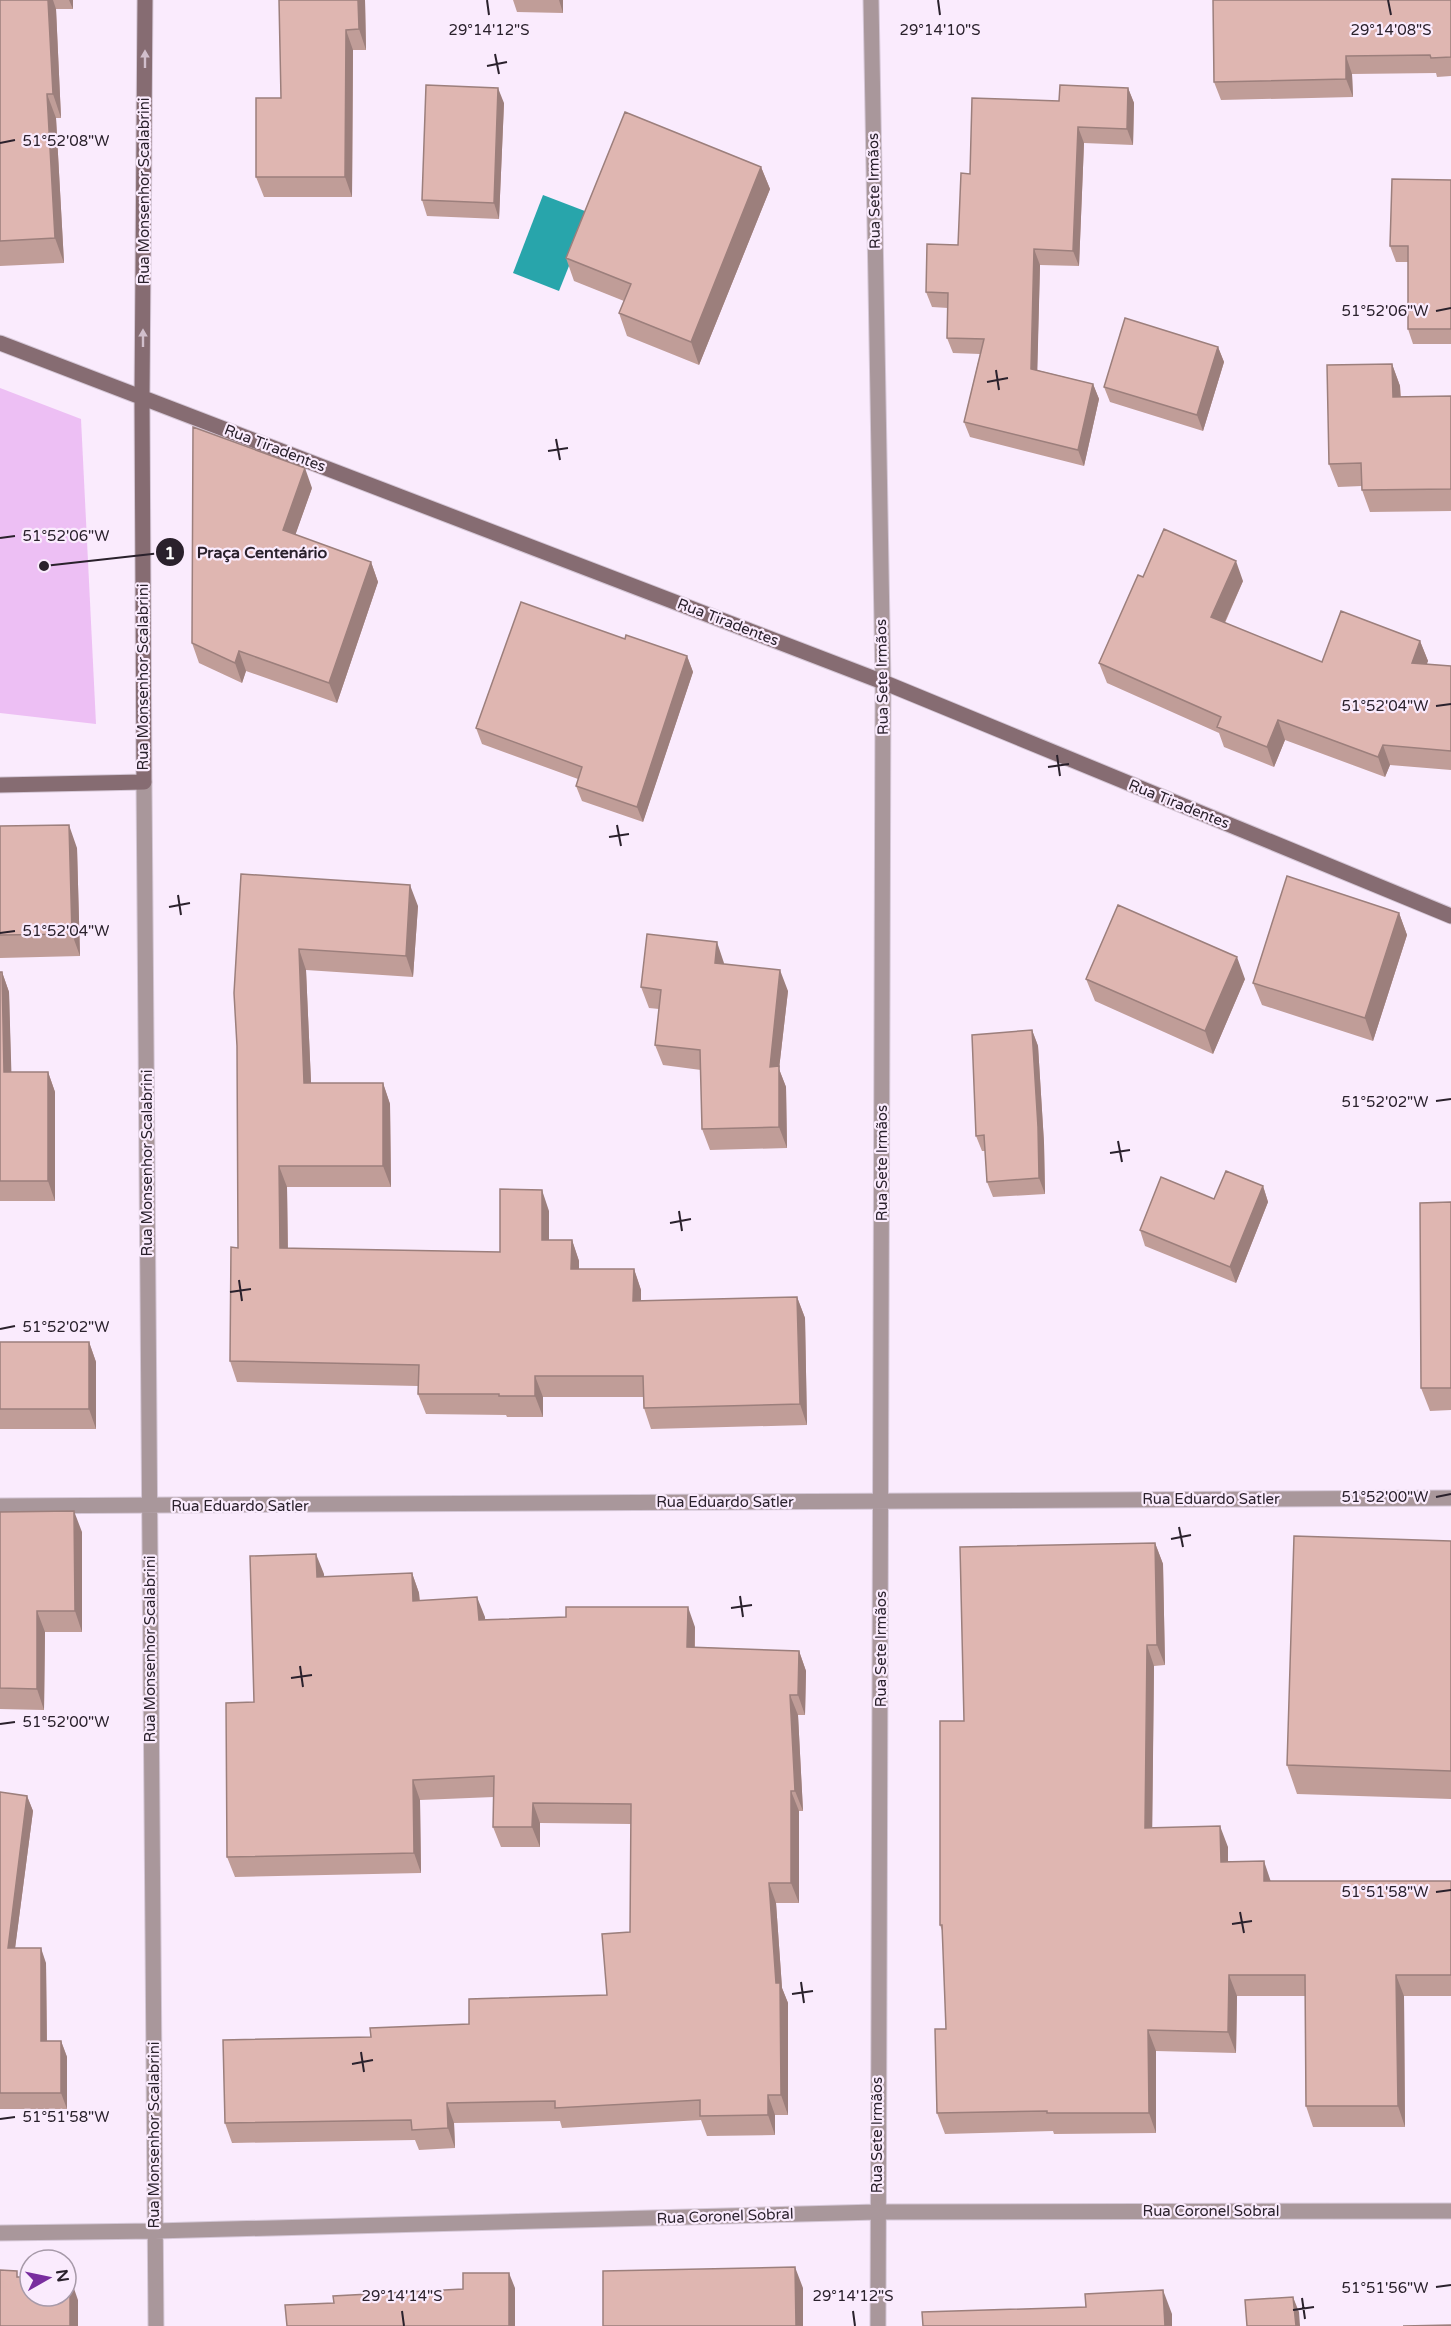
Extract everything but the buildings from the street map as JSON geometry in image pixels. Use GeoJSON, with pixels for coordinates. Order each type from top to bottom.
{"type":"FeatureCollection","features":[{"type":"Feature","properties":{"kind":"street","name":"Rua Monsenhor Scalabrini"},"geometry":{"type":"LineString","coordinates":[[145,0],[142,397],[156,2326]]}},
{"type":"Feature","properties":{"kind":"street","name":"Rua Sete Irmãos"},"geometry":{"type":"LineString","coordinates":[[871,0],[883,682],[878,2326]]}},
{"type":"Feature","properties":{"kind":"street","name":"Rua Tiradentes"},"geometry":{"type":"LineString","coordinates":[[0,343],[883,682],[1451,916]]}},
{"type":"Feature","properties":{"kind":"street"},"geometry":{"type":"LineString","coordinates":[[0,785],[144,782]]}},
{"type":"Feature","properties":{"kind":"street","name":"Rua Eduardo Satler"},"geometry":{"type":"LineString","coordinates":[[0,1506],[149,1507],[1451,1498]]}},
{"type":"Feature","properties":{"kind":"street","name":"Rua Coronel Sobral"},"geometry":{"type":"LineString","coordinates":[[0,2233],[877,2212],[1451,2211]]}},
{"type":"Feature","properties":{"kind":"shaded area"},"geometry":{"type":"Polygon","coordinates":[[[0,388],[81,419],[96,724],[0,713],[0,388]]]}},
{"type":"Feature","properties":{"kind":"water"},"geometry":{"type":"Polygon","coordinates":[[[543,195],[590,213],[559,291],[513,273],[543,195]]]}},
{"type":"Feature","properties":{"kind":"place","name":"Praça Centenário"},"geometry":{"type":"Point","coordinates":[44,566]}}]}
